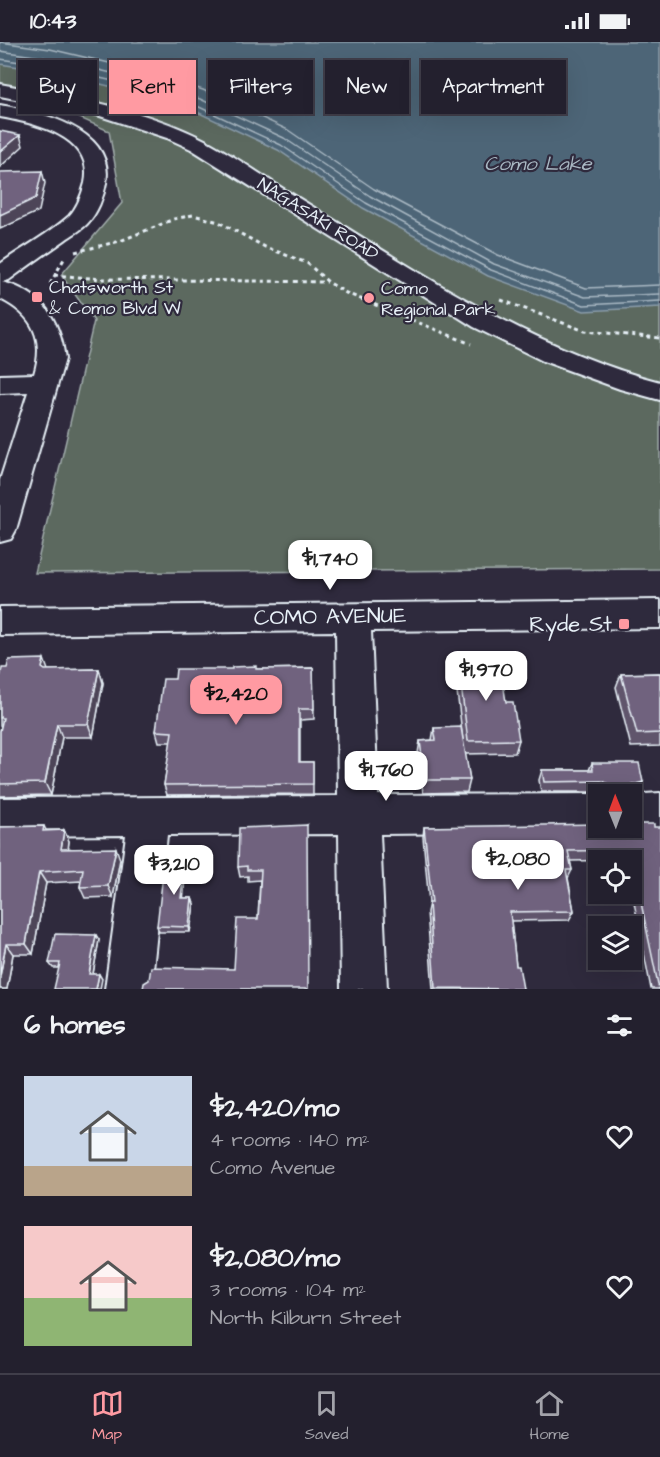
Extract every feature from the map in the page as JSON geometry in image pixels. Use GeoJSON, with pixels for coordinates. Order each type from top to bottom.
{"type":"FeatureCollection","features":[{"type":"Feature","properties":{"kind":"street","name":"NAGASAKI ROAD"},"geometry":{"type":"LineString","coordinates":[[0,90],[109,110],[164,128],[198,145],[483,321],[552,355],[630,383],[660,391]]}},
{"type":"Feature","properties":{"kind":"street"},"geometry":{"type":"LineString","coordinates":[[0,111],[48,122],[76,135],[93,154],[98,180],[80,219],[0,275]]}},
{"type":"Feature","properties":{"kind":"street"},"geometry":{"type":"LineString","coordinates":[[0,289],[20,298],[41,315],[51,342],[52,359],[0,530]]}},
{"type":"Feature","properties":{"kind":"street"},"geometry":{"type":"LineString","coordinates":[[0,384],[46,383]]}},
{"type":"Feature","properties":{"kind":"street","name":"COMO AVENUE"},"geometry":{"type":"LineString","coordinates":[[0,621],[660,614]]}},
{"type":"Feature","properties":{"kind":"street"},"geometry":{"type":"LineString","coordinates":[[353,617],[357,815],[364,989]]}},
{"type":"Feature","properties":{"kind":"street"},"geometry":{"type":"LineString","coordinates":[[642,813],[660,812]]}},
{"type":"Feature","properties":{"kind":"street"},"geometry":{"type":"LineString","coordinates":[[0,817],[588,813]]}},
{"type":"Feature","properties":{"kind":"street"},"geometry":{"type":"LineString","coordinates":[[128,989],[149,816]]}},
{"type":"Feature","properties":{"kind":"path"},"geometry":{"type":"LineString","coordinates":[[50,284],[68,253],[120,241],[174,219],[193,215],[219,222],[265,247],[307,263],[328,282],[346,294],[481,347]]}},
{"type":"Feature","properties":{"kind":"path"},"geometry":{"type":"LineString","coordinates":[[54,275],[102,279],[328,282]]}},
{"type":"Feature","properties":{"kind":"green space","name":"Como Regional Park"},"geometry":{"type":"Polygon","coordinates":[[[0,42],[660,42],[660,569],[35,573],[94,321],[61,275],[122,203],[109,131],[71,114],[97,114],[97,60],[18,60],[18,90],[0,82],[0,42]]]}},
{"type":"Feature","properties":{"kind":"water","name":"Como Lake"},"geometry":{"type":"Polygon","coordinates":[[[0,42],[660,42],[660,307],[584,311],[488,276],[363,208],[278,150],[196,111],[196,60],[109,60],[109,86],[97,83],[97,60],[18,60],[18,67],[0,64],[0,42]]]}},
{"type":"Feature","properties":{"kind":"building"},"geometry":{"type":"Polygon","coordinates":[[[0,131],[20,135],[0,152],[0,131]]]}},
{"type":"Feature","properties":{"kind":"building"},"geometry":{"type":"Polygon","coordinates":[[[42,171],[36,198],[0,215],[0,172],[42,171]]]}},
{"type":"Feature","properties":{"kind":"building"},"geometry":{"type":"Polygon","coordinates":[[[462,658],[495,658],[496,669],[501,669],[506,702],[513,702],[519,740],[468,741],[459,669],[464,669],[462,658]]]}},
{"type":"Feature","properties":{"kind":"building"},"geometry":{"type":"Polygon","coordinates":[[[44,659],[42,668],[45,670],[99,669],[88,724],[57,724],[45,783],[0,784],[0,731],[3,718],[0,718],[2,668],[7,668],[9,660],[44,659]]]}},
{"type":"Feature","properties":{"kind":"building"},"geometry":{"type":"Polygon","coordinates":[[[256,666],[256,669],[313,668],[314,709],[299,709],[299,762],[313,762],[313,784],[164,785],[172,732],[156,731],[163,679],[175,679],[176,669],[232,669],[232,667],[256,666]]]}},
{"type":"Feature","properties":{"kind":"building"},"geometry":{"type":"Polygon","coordinates":[[[660,673],[660,733],[637,734],[621,674],[660,673]]]}},
{"type":"Feature","properties":{"kind":"building"},"geometry":{"type":"Polygon","coordinates":[[[461,727],[470,780],[425,780],[420,741],[436,740],[434,728],[461,727]]]}},
{"type":"Feature","properties":{"kind":"building"},"geometry":{"type":"Polygon","coordinates":[[[592,763],[639,763],[643,782],[608,784],[603,781],[544,782],[542,770],[593,770],[592,763]]]}},
{"type":"Feature","properties":{"kind":"building"},"geometry":{"type":"Polygon","coordinates":[[[588,824],[588,838],[642,838],[642,824],[654,824],[654,827],[660,827],[660,989],[641,904],[642,850],[568,851],[572,870],[566,870],[574,911],[510,912],[516,966],[519,966],[523,989],[435,988],[429,903],[432,903],[424,827],[588,824]]]}},
{"type":"Feature","properties":{"kind":"building"},"geometry":{"type":"Polygon","coordinates":[[[307,825],[308,989],[143,989],[144,983],[149,980],[151,967],[234,969],[237,919],[258,919],[261,870],[247,870],[247,866],[238,867],[239,828],[307,825]]]}},
{"type":"Feature","properties":{"kind":"building"},"geometry":{"type":"Polygon","coordinates":[[[44,826],[43,831],[64,830],[61,849],[116,848],[108,886],[80,887],[83,869],[39,872],[26,944],[6,944],[0,976],[0,827],[44,826]]]}},
{"type":"Feature","properties":{"kind":"building"},"geometry":{"type":"Polygon","coordinates":[[[165,857],[185,857],[181,898],[192,898],[189,927],[157,926],[165,857]]]}},
{"type":"Feature","properties":{"kind":"building"},"geometry":{"type":"Polygon","coordinates":[[[55,934],[96,935],[89,974],[99,974],[96,989],[54,989],[60,963],[49,963],[55,934]]]}},
{"type":"Feature","properties":{"kind":"place","name":"Chatsworth St & Como Blvd W"},"geometry":{"type":"Point","coordinates":[37,297]}},
{"type":"Feature","properties":{"kind":"place","name":"Como Regional Park"},"geometry":{"type":"Point","coordinates":[369,298]}},
{"type":"Feature","properties":{"kind":"place","name":"Ryde St"},"geometry":{"type":"Point","coordinates":[624,624]}}]}
